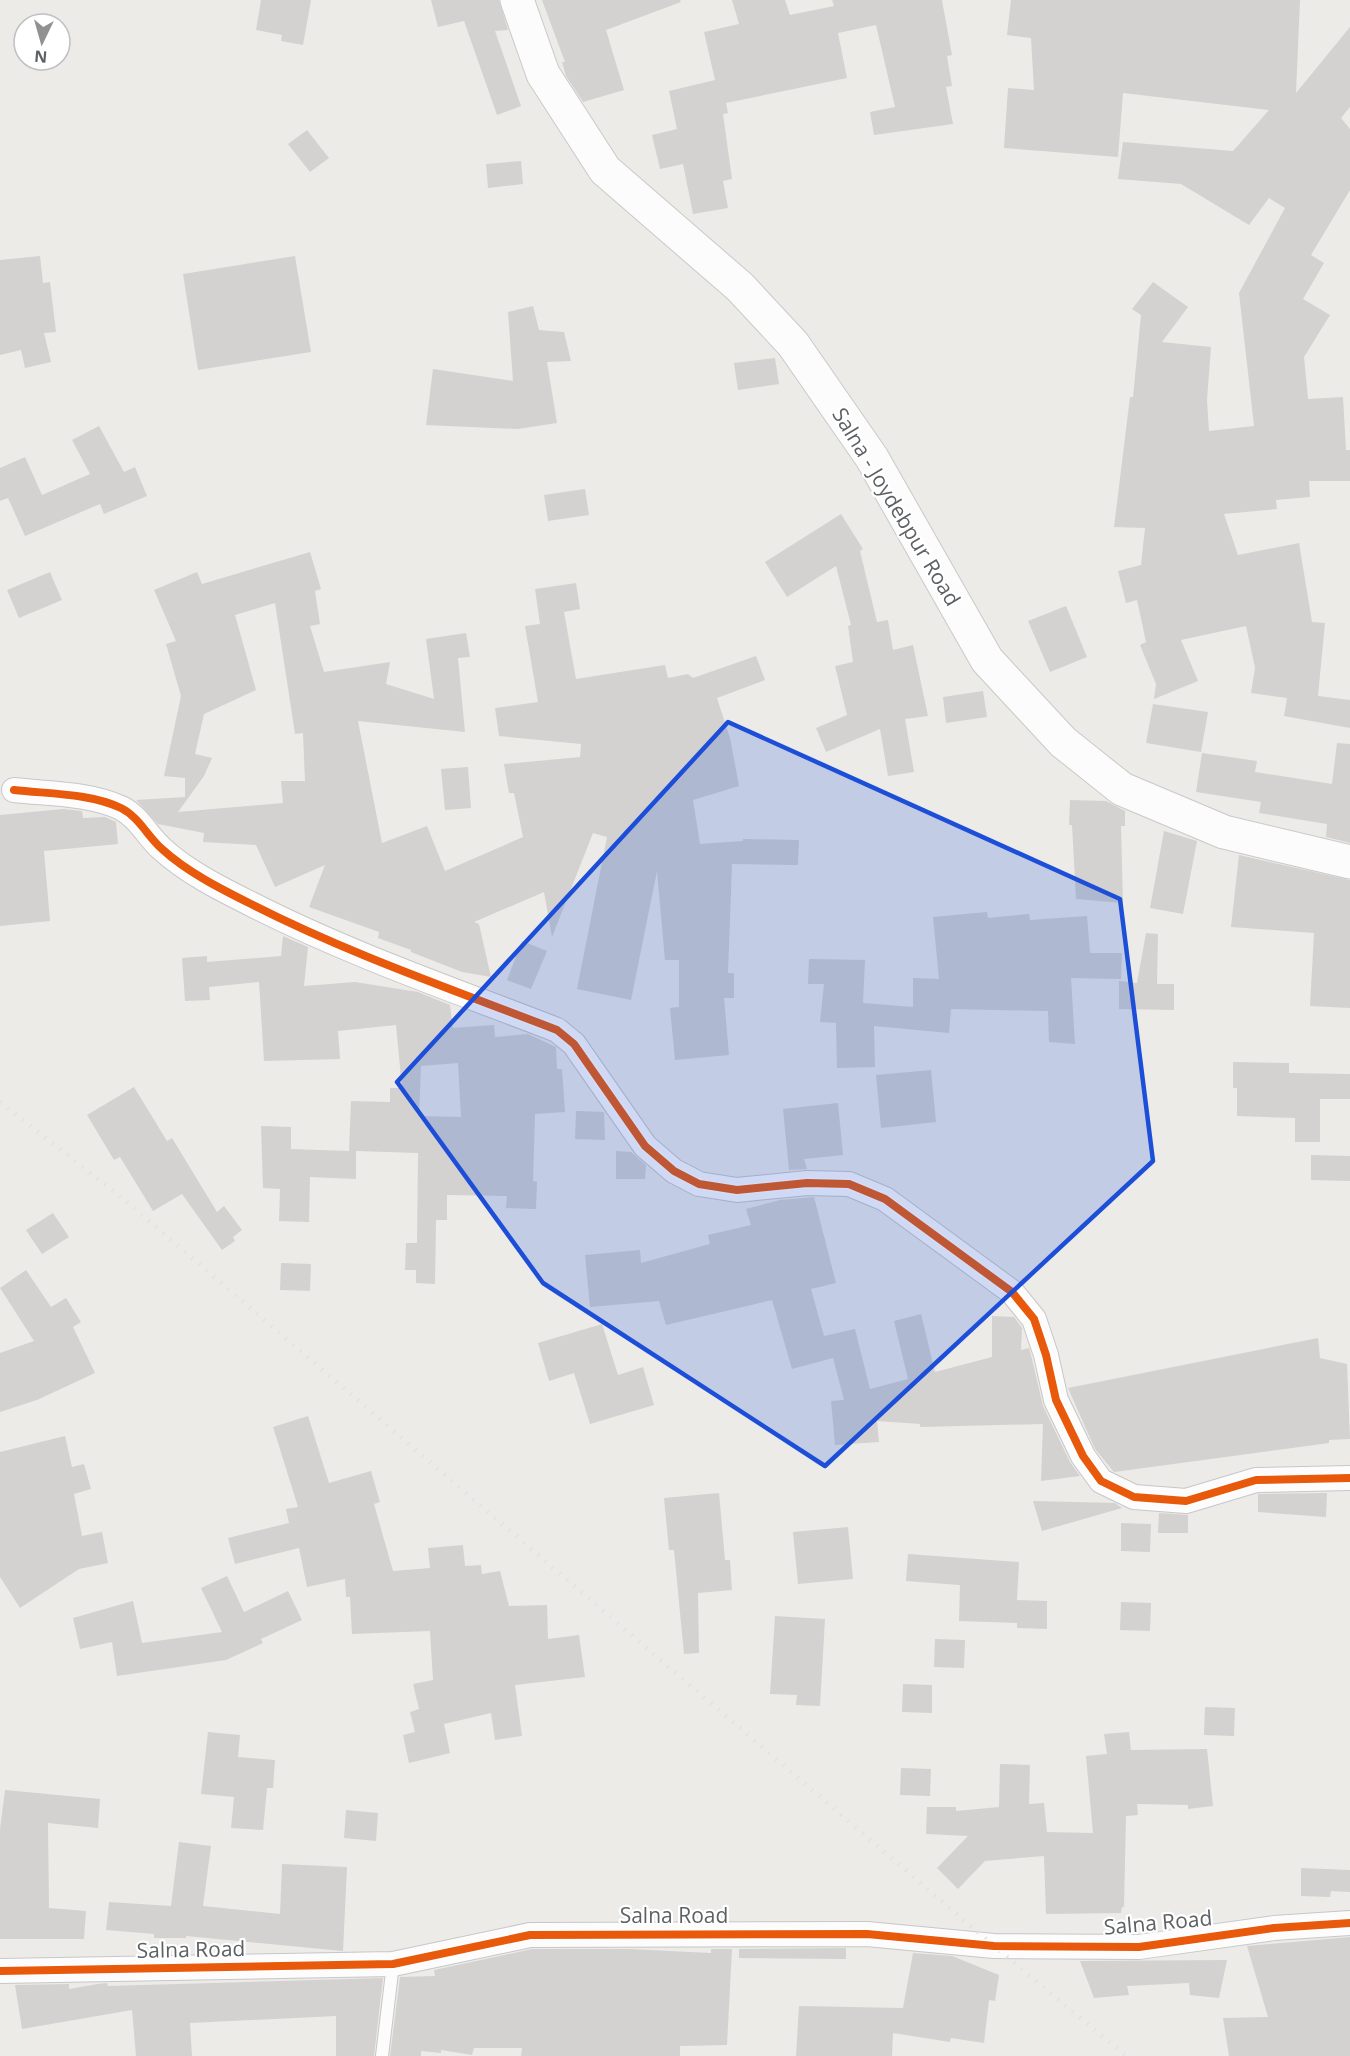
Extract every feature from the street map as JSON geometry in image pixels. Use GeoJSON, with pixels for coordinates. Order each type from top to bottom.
{"type":"FeatureCollection","features":[{"type":"Feature","properties":{"kind":"main road","name":"Salna - Joydebpur Road"},"geometry":{"type":"LineString","coordinates":[[517,0],[543,74],[605,170],[740,287],[793,344],[872,458],[987,660],[1063,742],[1122,789],[1142,798],[1224,832],[1350,862]]}},
{"type":"Feature","properties":{"kind":"street"},"geometry":{"type":"LineString","coordinates":[[14,790],[86,798],[122,808],[144,827],[160,848],[179,864],[251,904],[399,969],[557,1029],[574,1044],[645,1146],[674,1171],[699,1184],[737,1190],[807,1183],[849,1184],[885,1199],[1012,1292],[1034,1318],[1046,1355],[1056,1400],[1083,1456],[1101,1481],[1134,1497],[1186,1501],[1256,1480],[1350,1478]]}},
{"type":"Feature","properties":{"kind":"street","name":"Salna Road"},"geometry":{"type":"LineString","coordinates":[[0,1971],[393,1964],[530,1935],[867,1934],[994,1946],[1139,1947],[1274,1928],[1350,1923]]}},
{"type":"Feature","properties":{"kind":"lane"},"geometry":{"type":"LineString","coordinates":[[382,2056],[393,1964]]}},
{"type":"Feature","properties":{"kind":"highlighted area"},"geometry":{"type":"Polygon","coordinates":[[[728,722],[1120,899],[1153,1161],[825,1466],[543,1283],[397,1082],[728,722]]]}},
{"type":"Feature","properties":{"kind":"building"},"geometry":{"type":"Polygon","coordinates":[[[261,0],[311,0],[303,45],[281,41],[282,35],[256,30],[261,0]]]}},
{"type":"Feature","properties":{"kind":"building"},"geometry":{"type":"Polygon","coordinates":[[[431,0],[499,0],[508,30],[495,31],[521,106],[497,115],[464,21],[438,27],[431,0]]]}},
{"type":"Feature","properties":{"kind":"building"},"geometry":{"type":"Polygon","coordinates":[[[542,0],[680,0],[681,2],[606,30],[624,90],[583,102],[566,76],[562,62],[565,62],[542,0]]]}},
{"type":"Feature","properties":{"kind":"building"},"geometry":{"type":"Polygon","coordinates":[[[732,0],[785,0],[790,15],[834,6],[832,0],[942,0],[952,55],[947,56],[952,86],[946,87],[953,124],[874,135],[870,112],[895,107],[876,25],[838,33],[847,78],[726,103],[728,113],[723,114],[732,179],[723,181],[728,208],[693,214],[683,164],[660,169],[652,135],[677,129],[669,91],[715,80],[704,32],[739,24],[732,0]]]}},
{"type":"Feature","properties":{"kind":"building"},"geometry":{"type":"Polygon","coordinates":[[[1011,0],[1300,0],[1296,93],[1350,27],[1350,107],[1341,118],[1350,129],[1350,190],[1311,255],[1324,263],[1303,299],[1330,315],[1304,357],[1308,399],[1343,397],[1346,450],[1350,450],[1350,481],[1309,481],[1310,497],[1276,500],[1277,509],[1224,514],[1238,555],[1299,543],[1312,622],[1325,623],[1318,696],[1350,700],[1350,728],[1284,716],[1287,698],[1251,693],[1255,668],[1246,626],[1181,640],[1198,681],[1154,699],[1156,684],[1140,645],[1146,642],[1137,600],[1126,603],[1118,571],[1141,565],[1145,528],[1114,527],[1130,397],[1133,397],[1141,315],[1132,309],[1153,282],[1188,307],[1162,342],[1211,347],[1207,400],[1209,431],[1254,426],[1239,293],[1285,208],[1269,198],[1249,225],[1181,184],[1118,179],[1123,142],[1233,151],[1269,110],[1123,93],[1118,157],[1004,148],[1008,88],[1034,90],[1031,38],[1007,35],[1011,0]]]}},
{"type":"Feature","properties":{"kind":"building"},"geometry":{"type":"Polygon","coordinates":[[[307,130],[329,158],[310,172],[288,144],[307,130]]]}},
{"type":"Feature","properties":{"kind":"building"},"geometry":{"type":"Polygon","coordinates":[[[521,161],[523,184],[488,188],[486,164],[521,161]]]}},
{"type":"Feature","properties":{"kind":"building"},"geometry":{"type":"Polygon","coordinates":[[[40,256],[43,283],[50,282],[56,332],[44,333],[51,362],[25,368],[21,350],[0,355],[0,260],[40,256]]]}},
{"type":"Feature","properties":{"kind":"building"},"geometry":{"type":"Polygon","coordinates":[[[295,256],[311,352],[198,370],[183,274],[295,256]]]}},
{"type":"Feature","properties":{"kind":"building"},"geometry":{"type":"Polygon","coordinates":[[[533,306],[539,330],[564,332],[571,361],[547,362],[557,423],[518,429],[426,425],[433,369],[513,381],[508,312],[533,306]]]}},
{"type":"Feature","properties":{"kind":"building"},"geometry":{"type":"Polygon","coordinates":[[[775,358],[779,384],[738,390],[734,363],[775,358]]]}},
{"type":"Feature","properties":{"kind":"building"},"geometry":{"type":"Polygon","coordinates":[[[99,426],[124,472],[135,467],[147,496],[104,514],[100,504],[25,536],[8,498],[0,501],[0,468],[25,457],[42,495],[90,474],[72,440],[99,426]]]}},
{"type":"Feature","properties":{"kind":"building"},"geometry":{"type":"Polygon","coordinates":[[[585,489],[589,515],[548,521],[544,495],[585,489]]]}},
{"type":"Feature","properties":{"kind":"building"},"geometry":{"type":"Polygon","coordinates":[[[841,514],[863,549],[860,551],[877,622],[888,620],[893,650],[913,645],[928,716],[905,719],[914,772],[888,776],[880,729],[826,752],[816,728],[847,715],[835,666],[853,662],[848,626],[851,625],[836,566],[787,597],[765,562],[841,514]]]}},
{"type":"Feature","properties":{"kind":"building"},"geometry":{"type":"Polygon","coordinates":[[[310,552],[321,589],[315,591],[320,624],[310,626],[324,672],[390,662],[386,684],[434,699],[426,639],[466,633],[470,657],[458,658],[465,732],[358,721],[382,843],[427,826],[445,871],[523,837],[514,793],[509,793],[504,764],[580,757],[581,744],[499,736],[495,708],[538,702],[525,626],[540,624],[535,589],[576,583],[580,609],[564,612],[576,679],[665,665],[668,678],[688,674],[693,678],[756,656],[765,680],[717,698],[730,738],[739,786],[693,800],[700,844],[743,841],[743,839],[799,840],[798,865],[732,864],[728,973],[734,973],[734,998],[724,998],[729,1055],[675,1060],[670,1008],[679,1007],[679,960],[665,960],[657,871],[631,1000],[577,989],[607,837],[593,833],[552,937],[544,892],[474,922],[479,924],[491,977],[462,972],[378,938],[379,932],[309,907],[325,865],[275,887],[256,845],[203,842],[204,833],[158,824],[136,800],[185,797],[185,778],[164,776],[181,696],[166,644],[176,641],[154,590],[197,572],[202,584],[310,552]],[[275,603],[235,615],[256,690],[204,714],[195,754],[212,758],[204,776],[178,812],[283,803],[281,781],[305,781],[303,733],[295,734],[275,603]]]}},
{"type":"Feature","properties":{"kind":"building"},"geometry":{"type":"Polygon","coordinates":[[[50,572],[62,600],[19,618],[7,590],[50,572]]]}},
{"type":"Feature","properties":{"kind":"building"},"geometry":{"type":"Polygon","coordinates":[[[1066,606],[1087,657],[1050,672],[1028,621],[1066,606]]]}},
{"type":"Feature","properties":{"kind":"building"},"geometry":{"type":"Polygon","coordinates":[[[983,691],[987,717],[946,723],[943,697],[983,691]]]}},
{"type":"Feature","properties":{"kind":"building"},"geometry":{"type":"Polygon","coordinates":[[[1153,704],[1208,712],[1201,752],[1146,743],[1153,704]]]}},
{"type":"Feature","properties":{"kind":"building"},"geometry":{"type":"Polygon","coordinates":[[[1337,743],[1350,744],[1350,843],[1326,837],[1327,824],[1259,813],[1261,802],[1196,792],[1202,753],[1257,761],[1255,772],[1332,784],[1337,743]]]}},
{"type":"Feature","properties":{"kind":"building"},"geometry":{"type":"Polygon","coordinates":[[[468,767],[471,808],[445,810],[441,769],[468,767]]]}},
{"type":"Feature","properties":{"kind":"building"},"geometry":{"type":"Polygon","coordinates":[[[1070,800],[1106,801],[1125,811],[1125,826],[1121,826],[1123,903],[1076,899],[1072,825],[1069,825],[1070,800]]]}},
{"type":"Feature","properties":{"kind":"building"},"geometry":{"type":"Polygon","coordinates":[[[63,809],[82,811],[83,818],[105,817],[116,822],[118,844],[44,851],[50,921],[0,926],[0,815],[63,809]]]}},
{"type":"Feature","properties":{"kind":"building"},"geometry":{"type":"Polygon","coordinates":[[[1164,831],[1197,841],[1183,914],[1150,908],[1164,831]]]}},
{"type":"Feature","properties":{"kind":"building"},"geometry":{"type":"Polygon","coordinates":[[[1239,855],[1350,880],[1350,1008],[1310,1006],[1314,933],[1231,927],[1239,855]]]}},
{"type":"Feature","properties":{"kind":"building"},"geometry":{"type":"Polygon","coordinates":[[[987,912],[988,918],[1029,914],[1030,920],[1087,916],[1090,953],[1122,953],[1121,979],[1071,978],[1075,1044],[1049,1042],[1048,1011],[951,1009],[949,1033],[874,1026],[875,1067],[837,1068],[836,1023],[820,1022],[824,984],[808,984],[809,959],[865,960],[863,1003],[913,1007],[913,978],[939,979],[933,917],[987,912]]]}},
{"type":"Feature","properties":{"kind":"building"},"geometry":{"type":"Polygon","coordinates":[[[1146,933],[1158,934],[1157,984],[1174,984],[1174,1010],[1119,1009],[1119,981],[1137,983],[1146,933]]]}},
{"type":"Feature","properties":{"kind":"building"},"geometry":{"type":"Polygon","coordinates":[[[283,936],[308,947],[304,986],[355,982],[418,992],[450,1005],[453,1028],[494,1025],[495,1037],[528,1034],[556,1047],[557,1069],[562,1069],[565,1112],[535,1114],[533,1181],[537,1182],[536,1209],[506,1208],[507,1196],[447,1195],[447,1220],[436,1220],[435,1284],[416,1283],[416,1270],[405,1270],[406,1243],[417,1243],[418,1153],[356,1151],[356,1179],[310,1177],[309,1222],[279,1221],[280,1189],[263,1188],[261,1126],[291,1127],[291,1149],[349,1151],[351,1101],[390,1102],[390,1088],[402,1088],[396,1025],[338,1031],[340,1059],[264,1061],[259,982],[209,987],[210,1000],[185,1001],[182,958],[207,956],[207,962],[281,956],[283,936]],[[458,1063],[421,1066],[419,1116],[461,1117],[458,1063]]]}},
{"type":"Feature","properties":{"kind":"building"},"geometry":{"type":"Polygon","coordinates":[[[522,941],[547,951],[531,989],[507,980],[522,941]]]}},
{"type":"Feature","properties":{"kind":"building"},"geometry":{"type":"Polygon","coordinates":[[[1233,1062],[1289,1063],[1289,1073],[1350,1074],[1350,1099],[1320,1099],[1320,1142],[1295,1142],[1295,1118],[1237,1116],[1237,1088],[1233,1088],[1233,1062]]]}},
{"type":"Feature","properties":{"kind":"building"},"geometry":{"type":"Polygon","coordinates":[[[931,1070],[936,1122],[881,1128],[876,1075],[931,1070]]]}},
{"type":"Feature","properties":{"kind":"building"},"geometry":{"type":"Polygon","coordinates":[[[134,1087],[167,1141],[172,1138],[217,1212],[224,1206],[242,1230],[233,1237],[235,1241],[222,1250],[182,1194],[153,1211],[120,1157],[114,1160],[87,1115],[134,1087]]]}},
{"type":"Feature","properties":{"kind":"building"},"geometry":{"type":"Polygon","coordinates":[[[838,1103],[843,1155],[804,1159],[807,1169],[789,1170],[783,1109],[838,1103]]]}},
{"type":"Feature","properties":{"kind":"building"},"geometry":{"type":"Polygon","coordinates":[[[576,1111],[604,1112],[605,1140],[575,1139],[576,1111]]]}},
{"type":"Feature","properties":{"kind":"building"},"geometry":{"type":"Polygon","coordinates":[[[616,1151],[631,1152],[646,1165],[645,1179],[616,1179],[616,1151]]]}},
{"type":"Feature","properties":{"kind":"building"},"geometry":{"type":"Polygon","coordinates":[[[1311,1155],[1350,1156],[1350,1181],[1311,1180],[1311,1155]]]}},
{"type":"Feature","properties":{"kind":"building"},"geometry":{"type":"Polygon","coordinates":[[[814,1197],[836,1283],[811,1289],[824,1336],[855,1329],[870,1389],[908,1379],[894,1321],[921,1314],[935,1372],[992,1357],[992,1316],[1014,1317],[1022,1328],[1021,1350],[1029,1348],[1043,1406],[1070,1462],[1080,1476],[1041,1481],[1043,1424],[920,1427],[920,1424],[877,1421],[879,1442],[835,1445],[831,1401],[844,1400],[833,1358],[792,1369],[772,1300],[666,1325],[659,1301],[590,1307],[585,1255],[640,1250],[641,1263],[710,1244],[708,1235],[751,1225],[746,1209],[780,1200],[814,1197]]]}},
{"type":"Feature","properties":{"kind":"building"},"geometry":{"type":"Polygon","coordinates":[[[53,1213],[69,1237],[42,1254],[26,1230],[53,1213]]]}},
{"type":"Feature","properties":{"kind":"building"},"geometry":{"type":"Polygon","coordinates":[[[281,1263],[311,1264],[310,1291],[280,1290],[281,1263]]]}},
{"type":"Feature","properties":{"kind":"building"},"geometry":{"type":"Polygon","coordinates":[[[26,1270],[51,1307],[66,1298],[81,1322],[73,1327],[95,1373],[37,1400],[0,1412],[0,1353],[34,1341],[0,1288],[26,1270]]]}},
{"type":"Feature","properties":{"kind":"building"},"geometry":{"type":"Polygon","coordinates":[[[602,1324],[618,1375],[643,1367],[654,1405],[590,1424],[574,1373],[549,1381],[538,1343],[602,1324]]]}},
{"type":"Feature","properties":{"kind":"building"},"geometry":{"type":"Polygon","coordinates":[[[1318,1338],[1320,1358],[1347,1364],[1350,1439],[1329,1440],[1329,1443],[1114,1472],[1095,1449],[1068,1388],[1318,1338]]]}},
{"type":"Feature","properties":{"kind":"building"},"geometry":{"type":"Polygon","coordinates":[[[308,1416],[329,1483],[371,1471],[380,1502],[374,1504],[393,1571],[430,1568],[428,1548],[463,1545],[465,1566],[481,1565],[482,1574],[500,1571],[509,1606],[547,1605],[548,1639],[579,1635],[585,1677],[515,1685],[522,1736],[495,1740],[491,1713],[444,1724],[450,1753],[409,1763],[403,1735],[415,1732],[410,1712],[419,1709],[413,1684],[433,1680],[430,1631],[352,1634],[350,1597],[346,1597],[345,1579],[307,1587],[299,1548],[235,1564],[228,1538],[289,1523],[286,1509],[298,1507],[273,1427],[308,1416]]]}},
{"type":"Feature","properties":{"kind":"building"},"geometry":{"type":"Polygon","coordinates":[[[65,1436],[72,1467],[84,1464],[91,1489],[74,1494],[82,1536],[102,1532],[108,1563],[79,1569],[20,1608],[0,1577],[0,1452],[65,1436]]]}},
{"type":"Feature","properties":{"kind":"building"},"geometry":{"type":"Polygon","coordinates":[[[719,1493],[725,1560],[730,1560],[732,1590],[698,1593],[699,1653],[684,1654],[674,1550],[669,1550],[664,1498],[719,1493]]]}},
{"type":"Feature","properties":{"kind":"building"},"geometry":{"type":"Polygon","coordinates":[[[1327,1493],[1326,1517],[1258,1512],[1258,1494],[1327,1493]]]}},
{"type":"Feature","properties":{"kind":"building"},"geometry":{"type":"Polygon","coordinates":[[[1033,1501],[1115,1503],[1122,1508],[1042,1531],[1033,1501]]]}},
{"type":"Feature","properties":{"kind":"building"},"geometry":{"type":"Polygon","coordinates":[[[1159,1513],[1188,1515],[1188,1533],[1158,1533],[1159,1513]]]}},
{"type":"Feature","properties":{"kind":"building"},"geometry":{"type":"Polygon","coordinates":[[[1121,1523],[1151,1524],[1150,1552],[1121,1551],[1121,1523]]]}},
{"type":"Feature","properties":{"kind":"building"},"geometry":{"type":"Polygon","coordinates":[[[848,1527],[853,1579],[798,1584],[793,1532],[848,1527]]]}},
{"type":"Feature","properties":{"kind":"building"},"geometry":{"type":"Polygon","coordinates":[[[908,1554],[1019,1562],[1017,1600],[1047,1601],[1047,1629],[1017,1628],[1017,1623],[959,1621],[960,1585],[906,1581],[908,1554]]]}},
{"type":"Feature","properties":{"kind":"building"},"geometry":{"type":"Polygon","coordinates":[[[227,1576],[244,1612],[288,1591],[302,1620],[261,1639],[263,1643],[226,1660],[117,1676],[112,1642],[80,1649],[73,1618],[133,1601],[142,1643],[222,1632],[201,1588],[227,1576]]]}},
{"type":"Feature","properties":{"kind":"building"},"geometry":{"type":"Polygon","coordinates":[[[1121,1602],[1151,1603],[1150,1631],[1120,1630],[1121,1602]]]}},
{"type":"Feature","properties":{"kind":"building"},"geometry":{"type":"Polygon","coordinates":[[[775,1616],[825,1619],[820,1706],[796,1705],[797,1695],[770,1694],[775,1616]]]}},
{"type":"Feature","properties":{"kind":"building"},"geometry":{"type":"Polygon","coordinates":[[[935,1639],[965,1640],[964,1668],[934,1667],[935,1639]]]}},
{"type":"Feature","properties":{"kind":"building"},"geometry":{"type":"Polygon","coordinates":[[[903,1684],[932,1685],[932,1713],[902,1712],[903,1684]]]}},
{"type":"Feature","properties":{"kind":"building"},"geometry":{"type":"Polygon","coordinates":[[[1205,1707],[1235,1708],[1234,1736],[1204,1735],[1205,1707]]]}},
{"type":"Feature","properties":{"kind":"building"},"geometry":{"type":"Polygon","coordinates":[[[208,1732],[240,1735],[238,1757],[275,1760],[273,1788],[267,1788],[263,1830],[231,1828],[234,1797],[201,1794],[208,1732]]]}},
{"type":"Feature","properties":{"kind":"building"},"geometry":{"type":"Polygon","coordinates":[[[1129,1732],[1131,1750],[1207,1749],[1213,1806],[1188,1809],[1188,1805],[1137,1804],[1138,1815],[1126,1816],[1124,1907],[1121,1913],[1046,1914],[1044,1856],[985,1861],[958,1889],[937,1868],[968,1836],[926,1834],[927,1807],[956,1807],[956,1811],[999,1807],[1000,1764],[1030,1765],[1029,1804],[1044,1803],[1047,1832],[1093,1833],[1086,1756],[1107,1754],[1104,1734],[1129,1732]]]}},
{"type":"Feature","properties":{"kind":"building"},"geometry":{"type":"Polygon","coordinates":[[[901,1768],[931,1769],[930,1796],[900,1795],[901,1768]]]}},
{"type":"Feature","properties":{"kind":"building"},"geometry":{"type":"Polygon","coordinates":[[[5,1790],[100,1799],[98,1828],[48,1823],[49,1908],[86,1911],[84,1939],[0,1939],[0,1829],[5,1790]]]}},
{"type":"Feature","properties":{"kind":"building"},"geometry":{"type":"Polygon","coordinates":[[[346,1810],[378,1813],[376,1841],[344,1838],[346,1810]]]}},
{"type":"Feature","properties":{"kind":"building"},"geometry":{"type":"Polygon","coordinates":[[[179,1842],[211,1846],[203,1906],[280,1914],[282,1864],[347,1867],[343,1951],[186,1936],[186,1938],[154,1938],[154,1934],[106,1930],[109,1902],[171,1906],[179,1842]]]}},
{"type":"Feature","properties":{"kind":"building"},"geometry":{"type":"Polygon","coordinates":[[[1301,1868],[1350,1870],[1350,1892],[1331,1891],[1330,1897],[1301,1896],[1301,1868]]]}},
{"type":"Feature","properties":{"kind":"building"},"geometry":{"type":"Polygon","coordinates":[[[1350,1937],[1350,2056],[1229,2056],[1223,2018],[1268,2017],[1247,1946],[1350,1937]]]}},
{"type":"Feature","properties":{"kind":"building"},"geometry":{"type":"Polygon","coordinates":[[[846,1948],[846,1959],[739,1958],[739,1949],[846,1948]]]}},
{"type":"Feature","properties":{"kind":"building"},"geometry":{"type":"Polygon","coordinates":[[[532,1949],[629,1949],[711,1953],[711,1949],[732,1949],[727,2045],[680,2046],[680,2056],[521,2056],[522,2048],[474,2048],[472,2055],[441,2050],[441,2053],[421,2051],[421,2056],[390,2056],[400,1977],[435,1976],[434,1970],[532,1949]]]}},
{"type":"Feature","properties":{"kind":"building"},"geometry":{"type":"Polygon","coordinates":[[[913,1953],[952,1956],[999,1975],[995,2001],[989,2000],[984,2043],[951,2038],[950,2042],[893,2033],[892,2056],[796,2056],[799,2006],[903,2008],[913,1953]]]}},
{"type":"Feature","properties":{"kind":"building"},"geometry":{"type":"Polygon","coordinates":[[[1227,1960],[1219,1998],[1190,1995],[1189,1983],[1127,1986],[1129,1995],[1094,1998],[1080,1961],[1227,1960]]]}},
{"type":"Feature","properties":{"kind":"building"},"geometry":{"type":"Polygon","coordinates":[[[383,1978],[374,2056],[336,2056],[336,2016],[190,2023],[192,2056],[136,2056],[132,2010],[22,2029],[15,1985],[69,1984],[69,1989],[107,1983],[108,1986],[383,1978]]]}},
{"type":"Feature","properties":{"kind":"railway"},"geometry":{"type":"LineString","coordinates":[[0,1102],[122,1198],[994,1946],[1126,2056]]}},
{"type":"Feature","properties":{"kind":"cycle path"},"geometry":{"type":"LineString","coordinates":[[14,790],[96,799],[121,808],[182,865],[240,898],[364,955],[557,1030],[574,1044],[645,1146],[674,1171],[699,1184],[737,1190],[807,1183],[849,1184],[885,1199],[1012,1292],[1034,1319],[1046,1355],[1056,1400],[1083,1456],[1101,1481],[1134,1497],[1186,1501],[1256,1480],[1350,1478]]}},
{"type":"Feature","properties":{"kind":"cycle path"},"geometry":{"type":"LineString","coordinates":[[0,1971],[393,1964],[530,1935],[867,1934],[994,1946],[1139,1947],[1274,1928],[1350,1923]]}}]}
